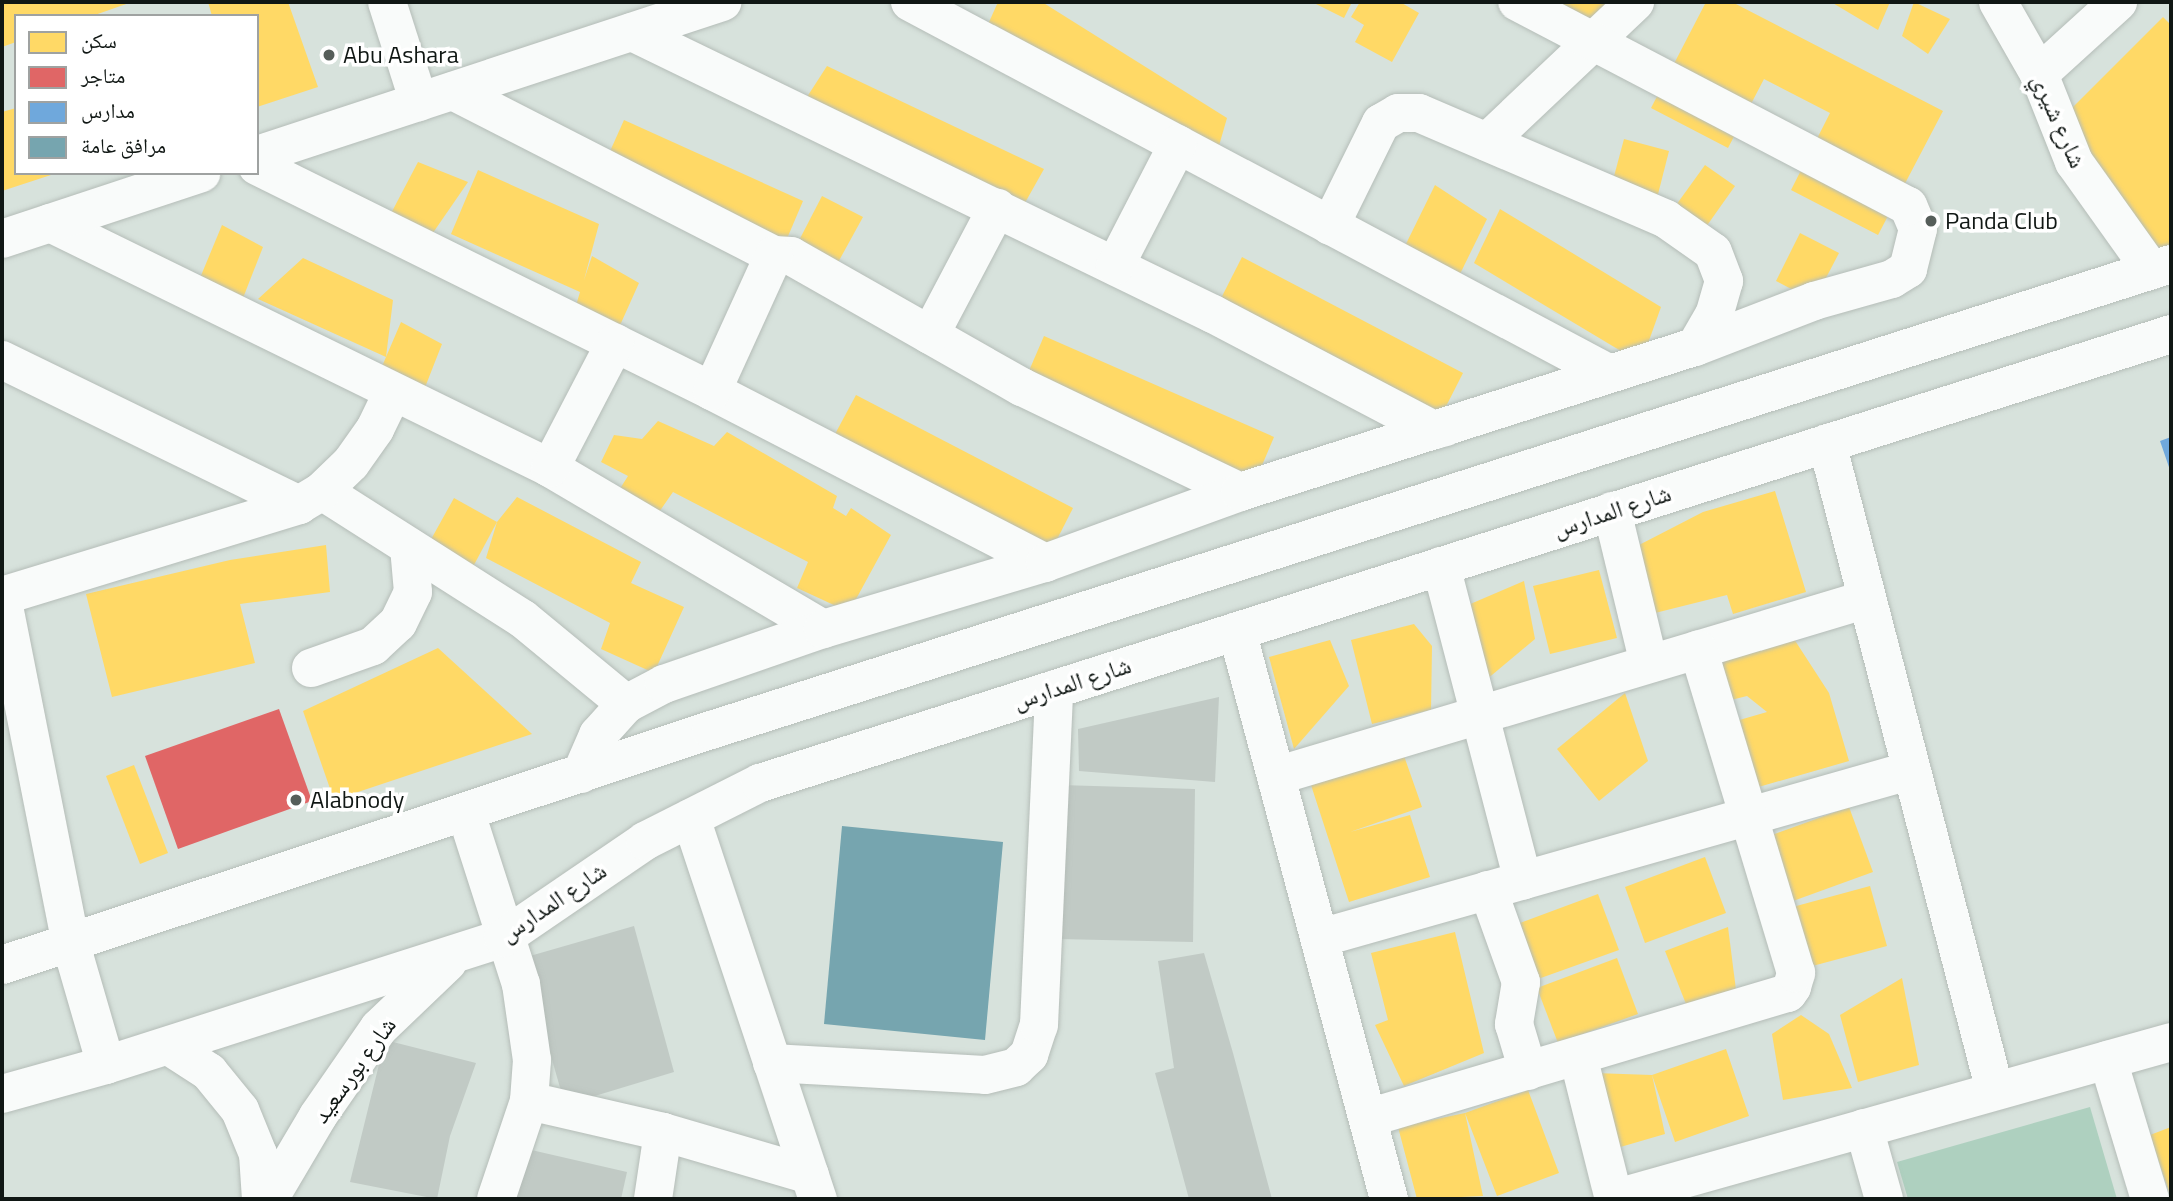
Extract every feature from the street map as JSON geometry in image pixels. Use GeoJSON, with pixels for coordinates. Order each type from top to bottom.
{"type":"FeatureCollection","features":[{"type":"Feature","properties":{"kind":"street"},"geometry":{"type":"LineString","coordinates":[[387,2],[436,96],[774,255],[790,256],[1022,387],[1240,492]]}},
{"type":"Feature","properties":{"kind":"street"},"geometry":{"type":"LineString","coordinates":[[910,2],[1608,373]]}},
{"type":"Feature","properties":{"kind":"street"},"geometry":{"type":"LineString","coordinates":[[581,774],[598,735],[626,704],[664,684],[823,629],[1045,563],[1240,492],[1695,347],[1814,301],[1892,279],[1908,269],[1913,256],[1915,217],[1908,206],[1592,38],[1517,2]]}},
{"type":"Feature","properties":{"kind":"street"},"geometry":{"type":"LineString","coordinates":[[1486,142],[1592,38],[1635,2]]}},
{"type":"Feature","properties":{"kind":"street","name":"شارع شيري"},"geometry":{"type":"LineString","coordinates":[[1998,2],[2039,74],[2074,162],[2161,267]]}},
{"type":"Feature","properties":{"kind":"street"},"geometry":{"type":"LineString","coordinates":[[2039,74],[2118,2]]}},
{"type":"Feature","properties":{"kind":"street"},"geometry":{"type":"LineString","coordinates":[[259,154],[632,32],[701,5]]}},
{"type":"Feature","properties":{"kind":"street"},"geometry":{"type":"LineString","coordinates":[[632,32],[971,200],[997,208],[1434,430],[1446,427]]}},
{"type":"Feature","properties":{"kind":"street"},"geometry":{"type":"LineString","coordinates":[[1330,226],[1381,124],[1398,113],[1419,113],[1666,219],[1713,252],[1724,281],[1715,313],[1695,347]]}},
{"type":"Feature","properties":{"kind":"street"},"geometry":{"type":"LineString","coordinates":[[1115,267],[1178,144]]}},
{"type":"Feature","properties":{"kind":"street"},"geometry":{"type":"LineString","coordinates":[[259,167],[712,391],[1045,563]]}},
{"type":"Feature","properties":{"kind":"street"},"geometry":{"type":"LineString","coordinates":[[2,239],[195,175]]}},
{"type":"Feature","properties":{"kind":"street"},"geometry":{"type":"LineString","coordinates":[[930,335],[997,208]]}},
{"type":"Feature","properties":{"kind":"street"},"geometry":{"type":"LineString","coordinates":[[50,223],[550,468],[823,629]]}},
{"type":"Feature","properties":{"kind":"street"},"geometry":{"type":"LineString","coordinates":[[712,391],[774,255]]}},
{"type":"Feature","properties":{"kind":"street"},"geometry":{"type":"LineString","coordinates":[[2,965],[581,774],[2161,267]]}},
{"type":"Feature","properties":{"kind":"street","name":"شارع المدارس"},"geometry":{"type":"LineString","coordinates":[[2,1094],[106,1065],[456,956],[503,938],[582,881],[691,818],[760,783],[2171,334]]}},
{"type":"Feature","properties":{"kind":"street"},"geometry":{"type":"LineString","coordinates":[[550,468],[615,343]]}},
{"type":"Feature","properties":{"kind":"street"},"geometry":{"type":"LineString","coordinates":[[2,360],[310,498],[409,547],[523,619],[626,704]]}},
{"type":"Feature","properties":{"kind":"street"},"geometry":{"type":"LineString","coordinates":[[106,1065],[70,941],[2,596],[310,498],[375,429],[393,391]]}},
{"type":"Feature","properties":{"kind":"street"},"geometry":{"type":"LineString","coordinates":[[1827,443],[1995,1091]]}},
{"type":"Feature","properties":{"kind":"street"},"geometry":{"type":"LineString","coordinates":[[1612,511],[1649,664]]}},
{"type":"Feature","properties":{"kind":"street"},"geometry":{"type":"LineString","coordinates":[[311,668],[373,646],[398,623],[413,592],[409,547]]}},
{"type":"Feature","properties":{"kind":"street"},"geometry":{"type":"LineString","coordinates":[[1441,566],[1480,714],[1521,982],[1514,1024],[1528,1070]]}},
{"type":"Feature","properties":{"kind":"street"},"geometry":{"type":"LineString","coordinates":[[1276,776],[1867,599]]}},
{"type":"Feature","properties":{"kind":"street"},"geometry":{"type":"LineString","coordinates":[[1237,631],[1389,1199]]}},
{"type":"Feature","properties":{"kind":"street"},"geometry":{"type":"LineString","coordinates":[[1368,1118],[1788,993],[1796,973],[1698,649]]}},
{"type":"Feature","properties":{"kind":"street"},"geometry":{"type":"LineString","coordinates":[[772,1063],[985,1075],[1016,1067],[1028,1055],[1040,1025],[1054,689]]}},
{"type":"Feature","properties":{"kind":"street"},"geometry":{"type":"LineString","coordinates":[[1320,938],[1912,771]]}},
{"type":"Feature","properties":{"kind":"street"},"geometry":{"type":"LineString","coordinates":[[466,813],[529,1023],[533,1060],[528,1101],[496,1199]]}},
{"type":"Feature","properties":{"kind":"street"},"geometry":{"type":"LineString","coordinates":[[691,818],[814,1187]]}},
{"type":"Feature","properties":{"kind":"street","name":"شارع بورسعيد"},"geometry":{"type":"LineString","coordinates":[[269,1199],[318,1116],[379,1028],[456,956]]}},
{"type":"Feature","properties":{"kind":"street"},"geometry":{"type":"LineString","coordinates":[[1578,1055],[1614,1199],[1717,1186],[1864,1128],[2171,1042]]}},
{"type":"Feature","properties":{"kind":"street"},"geometry":{"type":"LineString","coordinates":[[169,1045],[209,1072],[240,1110],[258,1154],[261,1199]]}},
{"type":"Feature","properties":{"kind":"street"},"geometry":{"type":"LineString","coordinates":[[2108,1060],[2150,1199]]}},
{"type":"Feature","properties":{"kind":"street"},"geometry":{"type":"LineString","coordinates":[[528,1101],[663,1132],[814,1187]]}},
{"type":"Feature","properties":{"kind":"street"},"geometry":{"type":"LineString","coordinates":[[1864,1128],[1884,1199]]}},
{"type":"Feature","properties":{"kind":"street"},"geometry":{"type":"LineString","coordinates":[[653,1199],[663,1132]]}},
{"type":"Feature","properties":{"kind":"green space"},"geometry":{"type":"Polygon","coordinates":[[[2090,1107],[2117,1199],[1908,1199],[1897,1162],[2090,1107]]]}},
{"type":"Feature","properties":{"kind":"building: سكن"},"geometry":{"type":"Polygon","coordinates":[[[2,2],[132,2],[98,14],[14,14],[14,43],[2,47],[2,2]]]}},
{"type":"Feature","properties":{"kind":"building: سكن"},"geometry":{"type":"Polygon","coordinates":[[[208,2],[288,2],[318,87],[259,106],[259,14],[211,14],[208,2]]]}},
{"type":"Feature","properties":{"kind":"building: سكن"},"geometry":{"type":"Polygon","coordinates":[[[998,2],[1042,2],[1227,118],[1214,163],[981,40],[998,2]]]}},
{"type":"Feature","properties":{"kind":"building: سكن"},"geometry":{"type":"Polygon","coordinates":[[[1312,2],[1352,2],[1344,18],[1312,2]]]}},
{"type":"Feature","properties":{"kind":"building: سكن"},"geometry":{"type":"Polygon","coordinates":[[[1360,2],[1400,2],[1419,13],[1392,62],[1355,42],[1364,25],[1351,17],[1360,2]]]}},
{"type":"Feature","properties":{"kind":"building: سكن"},"geometry":{"type":"Polygon","coordinates":[[[1548,2],[1606,2],[1592,38],[1548,2]]]}},
{"type":"Feature","properties":{"kind":"building: سكن"},"geometry":{"type":"Polygon","coordinates":[[[1706,2],[1732,2],[1943,111],[1878,235],[1791,190],[1830,113],[1764,79],[1728,148],[1651,108],[1706,2]]]}},
{"type":"Feature","properties":{"kind":"building: سكن"},"geometry":{"type":"Polygon","coordinates":[[[1831,2],[1890,2],[1878,30],[1831,2]]]}},
{"type":"Feature","properties":{"kind":"building: سكن"},"geometry":{"type":"Polygon","coordinates":[[[1914,2],[1950,19],[1928,54],[1902,36],[1914,2]]]}},
{"type":"Feature","properties":{"kind":"building: سكن"},"geometry":{"type":"Polygon","coordinates":[[[2163,17],[2171,25],[2171,260],[2046,134],[2163,17]]]}},
{"type":"Feature","properties":{"kind":"building: سكن"},"geometry":{"type":"Polygon","coordinates":[[[827,66],[1044,169],[1013,224],[796,114],[827,66]]]}},
{"type":"Feature","properties":{"kind":"building: سكن"},"geometry":{"type":"Polygon","coordinates":[[[14,109],[14,175],[51,175],[2,191],[2,112],[14,109]]]}},
{"type":"Feature","properties":{"kind":"building: سكن"},"geometry":{"type":"Polygon","coordinates":[[[624,120],[803,201],[783,248],[603,167],[624,120]]]}},
{"type":"Feature","properties":{"kind":"building: سكن"},"geometry":{"type":"Polygon","coordinates":[[[1624,139],[1669,151],[1655,206],[1609,195],[1624,139]]]}},
{"type":"Feature","properties":{"kind":"building: سكن"},"geometry":{"type":"Polygon","coordinates":[[[418,162],[468,182],[426,243],[387,221],[418,162]]]}},
{"type":"Feature","properties":{"kind":"building: سكن"},"geometry":{"type":"Polygon","coordinates":[[[1705,165],[1735,186],[1696,241],[1666,219],[1705,165]]]}},
{"type":"Feature","properties":{"kind":"building: سكن"},"geometry":{"type":"Polygon","coordinates":[[[478,170],[599,224],[584,280],[592,256],[639,283],[617,332],[574,312],[580,292],[451,234],[478,170]]]}},
{"type":"Feature","properties":{"kind":"building: سكن"},"geometry":{"type":"Polygon","coordinates":[[[1435,185],[1487,219],[1459,276],[1402,252],[1435,185]]]}},
{"type":"Feature","properties":{"kind":"building: سكن"},"geometry":{"type":"Polygon","coordinates":[[[822,196],[863,217],[830,277],[791,256],[822,196]]]}},
{"type":"Feature","properties":{"kind":"building: سكن"},"geometry":{"type":"Polygon","coordinates":[[[1500,209],[1661,307],[1641,363],[1474,263],[1500,209]]]}},
{"type":"Feature","properties":{"kind":"building: سكن"},"geometry":{"type":"Polygon","coordinates":[[[222,225],[263,247],[243,298],[200,278],[222,225]]]}},
{"type":"Feature","properties":{"kind":"building: سكن"},"geometry":{"type":"Polygon","coordinates":[[[1800,233],[1839,253],[1814,301],[1776,281],[1800,233]]]}},
{"type":"Feature","properties":{"kind":"building: سكن"},"geometry":{"type":"Polygon","coordinates":[[[1242,257],[1463,373],[1434,430],[1213,314],[1242,257]]]}},
{"type":"Feature","properties":{"kind":"building: سكن"},"geometry":{"type":"Polygon","coordinates":[[[303,258],[393,300],[386,357],[258,299],[303,258]]]}},
{"type":"Feature","properties":{"kind":"building: سكن"},"geometry":{"type":"Polygon","coordinates":[[[401,322],[442,344],[422,395],[378,376],[401,322]]]}},
{"type":"Feature","properties":{"kind":"building: سكن"},"geometry":{"type":"Polygon","coordinates":[[[1044,336],[1274,437],[1252,489],[1022,387],[1044,336]]]}},
{"type":"Feature","properties":{"kind":"building: سكن"},"geometry":{"type":"Polygon","coordinates":[[[856,395],[1073,508],[1045,563],[827,449],[856,395]]]}},
{"type":"Feature","properties":{"kind":"building: سكن"},"geometry":{"type":"Polygon","coordinates":[[[658,421],[714,446],[727,432],[837,496],[833,508],[846,516],[851,508],[891,535],[849,612],[797,588],[808,562],[673,492],[657,515],[616,495],[628,476],[601,462],[614,435],[642,439],[658,421]]]}},
{"type":"Feature","properties":{"kind":"building: سكن"},"geometry":{"type":"Polygon","coordinates":[[[1775,491],[1806,592],[1733,614],[1727,595],[1655,613],[1639,545],[1703,512],[1775,491]]]}},
{"type":"Feature","properties":{"kind":"building: سكن"},"geometry":{"type":"Polygon","coordinates":[[[517,497],[641,562],[631,583],[684,607],[654,673],[601,649],[610,623],[486,558],[497,522],[517,497]]]}},
{"type":"Feature","properties":{"kind":"building: سكن"},"geometry":{"type":"Polygon","coordinates":[[[454,498],[497,522],[468,576],[424,552],[454,498]]]}},
{"type":"Feature","properties":{"kind":"building: سكن"},"geometry":{"type":"Polygon","coordinates":[[[326,545],[330,592],[240,604],[255,663],[112,697],[86,594],[230,560],[326,545]]]}},
{"type":"Feature","properties":{"kind":"building: سكن"},"geometry":{"type":"Polygon","coordinates":[[[1599,570],[1617,638],[1550,654],[1533,586],[1599,570]]]}},
{"type":"Feature","properties":{"kind":"building: سكن"},"geometry":{"type":"Polygon","coordinates":[[[1524,581],[1535,639],[1480,685],[1461,608],[1524,581]]]}},
{"type":"Feature","properties":{"kind":"building: سكن"},"geometry":{"type":"Polygon","coordinates":[[[1414,624],[1432,646],[1431,710],[1372,724],[1351,640],[1414,624]]]}},
{"type":"Feature","properties":{"kind":"building: سكن"},"geometry":{"type":"Polygon","coordinates":[[[1794,639],[1829,693],[1849,761],[1755,788],[1736,721],[1767,712],[1747,696],[1727,701],[1716,659],[1794,639]]]}},
{"type":"Feature","properties":{"kind":"building: سكن"},"geometry":{"type":"Polygon","coordinates":[[[1330,640],[1349,686],[1294,749],[1269,657],[1330,640]]]}},
{"type":"Feature","properties":{"kind":"building: سكن"},"geometry":{"type":"Polygon","coordinates":[[[438,648],[532,734],[334,800],[303,711],[438,648]]]}},
{"type":"Feature","properties":{"kind":"building: سكن"},"geometry":{"type":"Polygon","coordinates":[[[1625,693],[1648,761],[1599,801],[1557,749],[1625,693]]]}},
{"type":"Feature","properties":{"kind":"building: سكن"},"geometry":{"type":"Polygon","coordinates":[[[1403,753],[1422,807],[1350,832],[1410,815],[1430,877],[1349,902],[1311,785],[1403,753]]]}},
{"type":"Feature","properties":{"kind":"building: سكن"},"geometry":{"type":"Polygon","coordinates":[[[134,765],[168,853],[140,864],[106,776],[134,765]]]}},
{"type":"Feature","properties":{"kind":"building: سكن"},"geometry":{"type":"Polygon","coordinates":[[[1849,807],[1873,872],[1793,901],[1769,836],[1849,807]]]}},
{"type":"Feature","properties":{"kind":"building: سكن"},"geometry":{"type":"Polygon","coordinates":[[[1705,857],[1726,913],[1645,943],[1625,887],[1705,857]]]}},
{"type":"Feature","properties":{"kind":"building: سكن"},"geometry":{"type":"Polygon","coordinates":[[[1870,886],[1887,946],[1805,968],[1789,908],[1870,886]]]}},
{"type":"Feature","properties":{"kind":"building: سكن"},"geometry":{"type":"Polygon","coordinates":[[[1598,894],[1619,950],[1538,979],[1517,924],[1598,894]]]}},
{"type":"Feature","properties":{"kind":"building: سكن"},"geometry":{"type":"Polygon","coordinates":[[[1728,927],[1736,990],[1688,1009],[1665,951],[1728,927]]]}},
{"type":"Feature","properties":{"kind":"building: سكن"},"geometry":{"type":"Polygon","coordinates":[[[1455,932],[1484,1053],[1404,1086],[1375,1025],[1388,1020],[1371,953],[1455,932]]]}},
{"type":"Feature","properties":{"kind":"building: سكن"},"geometry":{"type":"Polygon","coordinates":[[[1617,958],[1638,1014],[1558,1043],[1537,988],[1617,958]]]}},
{"type":"Feature","properties":{"kind":"building: سكن"},"geometry":{"type":"Polygon","coordinates":[[[1902,978],[1919,1065],[1858,1082],[1840,1015],[1902,978]]]}},
{"type":"Feature","properties":{"kind":"building: سكن"},"geometry":{"type":"Polygon","coordinates":[[[1801,1015],[1829,1034],[1852,1088],[1783,1100],[1772,1034],[1801,1015]]]}},
{"type":"Feature","properties":{"kind":"building: سكن"},"geometry":{"type":"Polygon","coordinates":[[[1726,1049],[1749,1116],[1675,1142],[1652,1075],[1726,1049]]]}},
{"type":"Feature","properties":{"kind":"building: سكن"},"geometry":{"type":"Polygon","coordinates":[[[1594,1073],[1652,1075],[1665,1134],[1617,1148],[1594,1073]]]}},
{"type":"Feature","properties":{"kind":"building: سكن"},"geometry":{"type":"Polygon","coordinates":[[[1528,1090],[1559,1173],[1497,1196],[1465,1113],[1528,1090]]]}},
{"type":"Feature","properties":{"kind":"building: سكن"},"geometry":{"type":"Polygon","coordinates":[[[1465,1113],[1483,1196],[1417,1199],[1398,1127],[1465,1113]]]}},
{"type":"Feature","properties":{"kind":"building: سكن"},"geometry":{"type":"Polygon","coordinates":[[[2171,1127],[2171,1198],[2150,1135],[2171,1127]]]}},
{"type":"Feature","properties":{"kind":"building: متاجر"},"geometry":{"type":"Polygon","coordinates":[[[279,709],[312,801],[178,849],[145,756],[279,709]]]}},
{"type":"Feature","properties":{"kind":"building: مدارس"},"geometry":{"type":"Polygon","coordinates":[[[2171,437],[2171,473],[2160,441],[2171,437]]]}},
{"type":"Feature","properties":{"kind":"building: مرافق عامة"},"geometry":{"type":"Polygon","coordinates":[[[842,826],[1003,842],[985,1040],[824,1024],[842,826]]]}},
{"type":"Feature","properties":{"kind":"building: أخرى"},"geometry":{"type":"Polygon","coordinates":[[[1219,697],[1215,782],[1079,771],[1078,729],[1219,697]]]}},
{"type":"Feature","properties":{"kind":"building: أخرى"},"geometry":{"type":"Polygon","coordinates":[[[1060,785],[1195,789],[1193,942],[1058,939],[1060,785]]]}},
{"type":"Feature","properties":{"kind":"building: أخرى"},"geometry":{"type":"Polygon","coordinates":[[[634,926],[674,1072],[565,1105],[523,958],[634,926]]]}},
{"type":"Feature","properties":{"kind":"building: أخرى"},"geometry":{"type":"Polygon","coordinates":[[[1204,953],[1272,1199],[1189,1199],[1155,1073],[1174,1068],[1158,961],[1204,953]]]}},
{"type":"Feature","properties":{"kind":"building: أخرى"},"geometry":{"type":"Polygon","coordinates":[[[385,1040],[476,1063],[450,1136],[437,1199],[350,1182],[385,1040]]]}},
{"type":"Feature","properties":{"kind":"building: أخرى"},"geometry":{"type":"Polygon","coordinates":[[[527,1149],[627,1172],[621,1199],[515,1199],[527,1149]]]}},
{"type":"Feature","properties":{"kind":"place","name":"Abu Ashara"},"geometry":{"type":"Point","coordinates":[329,55]}},
{"type":"Feature","properties":{"kind":"place","name":"Panda Club"},"geometry":{"type":"Point","coordinates":[1931,221]}},
{"type":"Feature","properties":{"kind":"place","name":"Alabnody"},"geometry":{"type":"Point","coordinates":[296,800]}}]}
